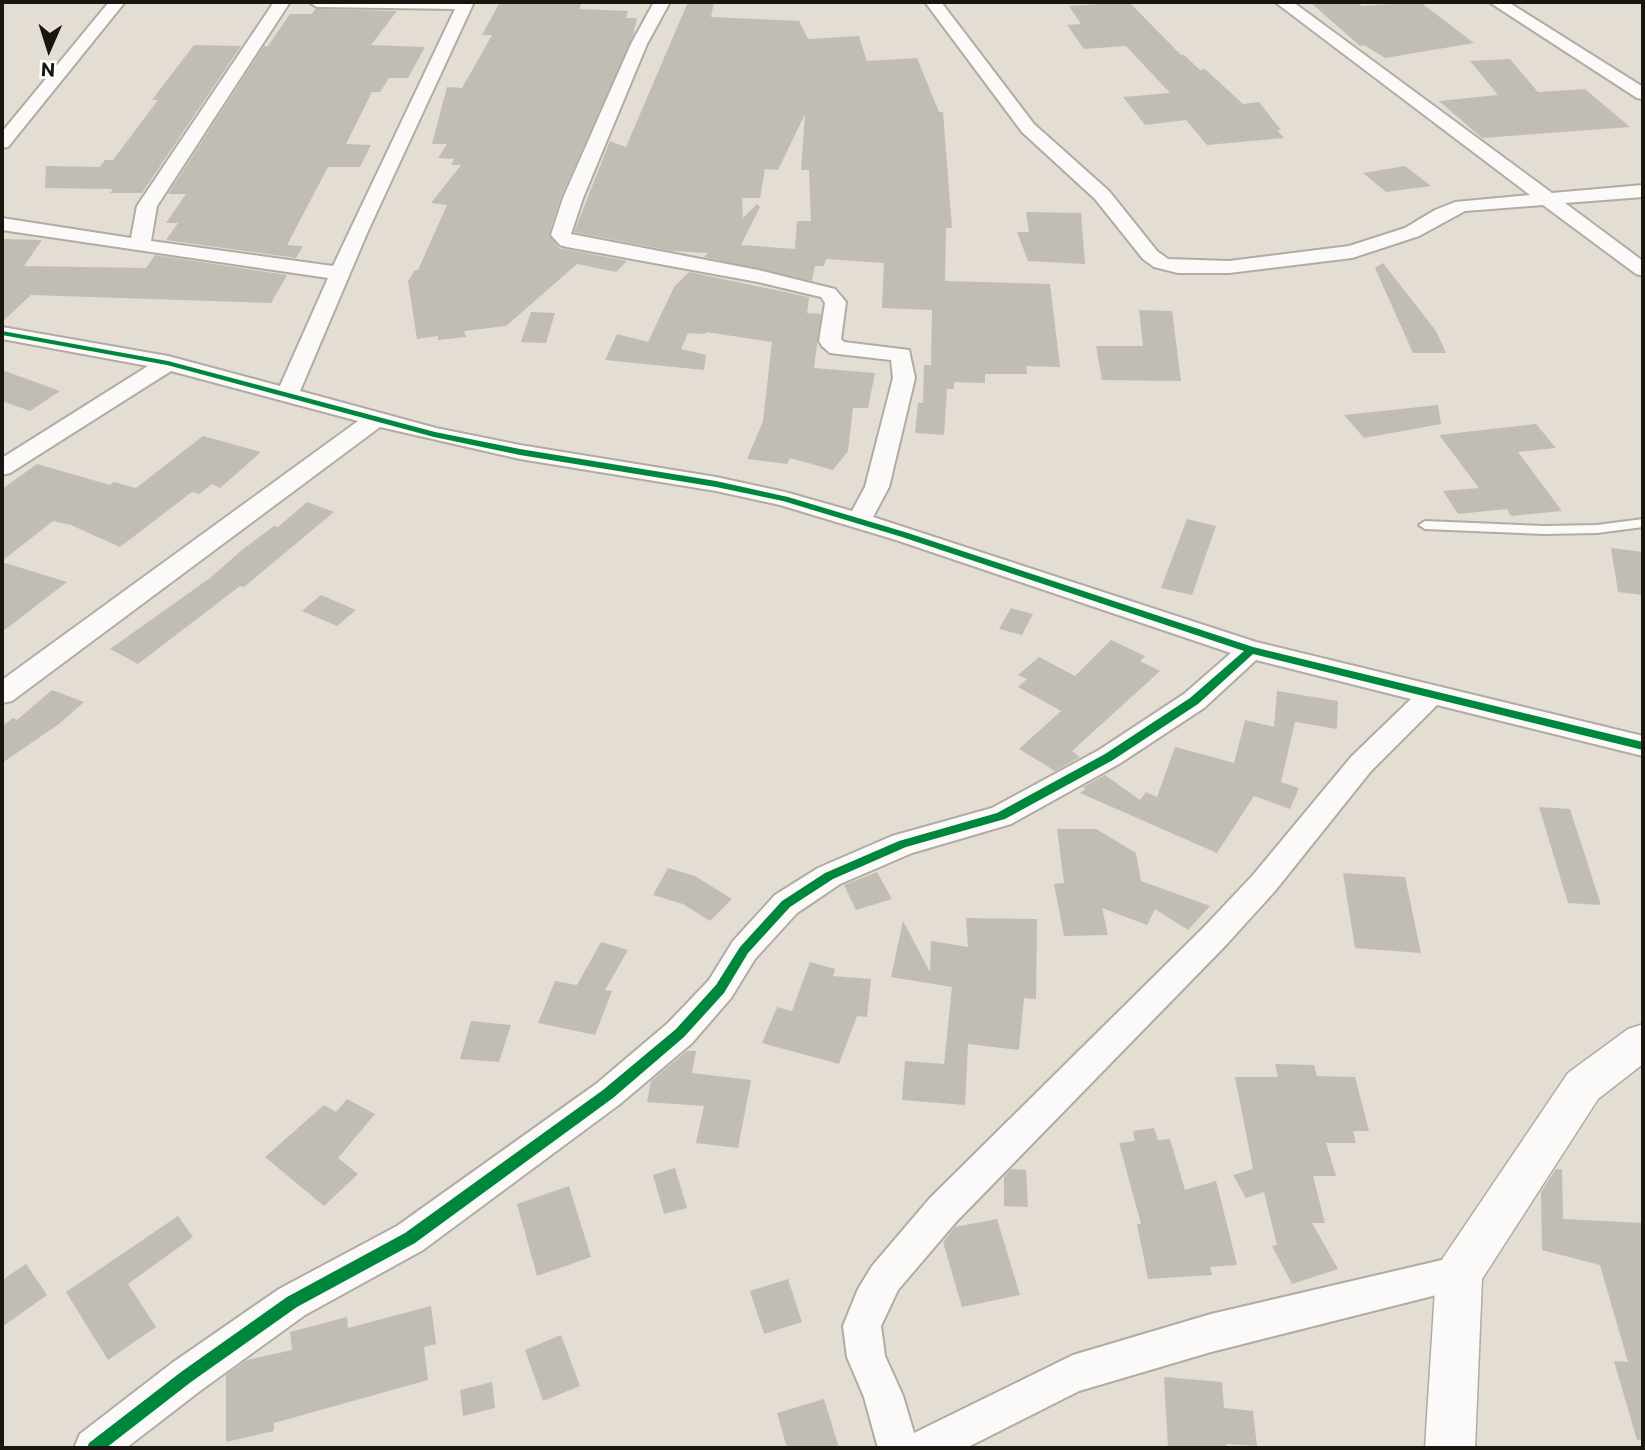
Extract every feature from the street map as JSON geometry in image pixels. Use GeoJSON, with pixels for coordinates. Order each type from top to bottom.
{"type":"FeatureCollection","features":[{"type":"Feature","properties":{"kind":"street"},"geometry":{"type":"LineString","coordinates":[[2,143],[117,2]]}},
{"type":"Feature","properties":{"kind":"street"},"geometry":{"type":"LineString","coordinates":[[140,245],[147,206],[282,2]]}},
{"type":"Feature","properties":{"kind":"street"},"geometry":{"type":"LineString","coordinates":[[288,393],[339,273],[466,3],[317,2]]}},
{"type":"Feature","properties":{"kind":"street"},"geometry":{"type":"LineString","coordinates":[[662,2],[639,44],[573,198],[561,235],[567,241],[758,276],[828,293],[836,302],[830,341],[838,348],[901,355],[904,378],[877,487],[859,521]]}},
{"type":"Feature","properties":{"kind":"street"},"geometry":{"type":"LineString","coordinates":[[933,2],[1028,128],[1102,195],[1150,255],[1161,262],[1178,267],[1229,267],[1352,252],[1412,232],[1442,214],[1462,206],[1643,191]]}},
{"type":"Feature","properties":{"kind":"street"},"geometry":{"type":"LineString","coordinates":[[1283,2],[1643,271]]}},
{"type":"Feature","properties":{"kind":"street"},"geometry":{"type":"LineString","coordinates":[[1497,2],[1643,94]]}},
{"type":"Feature","properties":{"kind":"street"},"geometry":{"type":"LineString","coordinates":[[2,110],[29,111]]}},
{"type":"Feature","properties":{"kind":"street"},"geometry":{"type":"LineString","coordinates":[[2,224],[339,273]]}},
{"type":"Feature","properties":{"kind":"street"},"geometry":{"type":"LineString","coordinates":[[2,333],[168,363],[434,434],[774,497],[859,521],[1251,650],[1643,746]]}},
{"type":"Feature","properties":{"kind":"street"},"geometry":{"type":"LineString","coordinates":[[2,468],[168,363]]}},
{"type":"Feature","properties":{"kind":"street"},"geometry":{"type":"LineString","coordinates":[[2,694],[378,417]]}},
{"type":"Feature","properties":{"kind":"street"},"geometry":{"type":"LineString","coordinates":[[94,1448],[186,1377],[292,1302],[410,1238],[608,1094],[680,1033],[720,989],[744,950],[786,904],[829,876],[903,844],[1001,816],[1109,757],[1183,708],[1251,650]]}},
{"type":"Feature","properties":{"kind":"street"},"geometry":{"type":"LineString","coordinates":[[898,1448],[883,1396],[866,1357],[862,1326],[871,1302],[885,1278],[952,1201],[1223,927],[1264,883],[1362,764],[1433,693]]}},
{"type":"Feature","properties":{"kind":"street"},"geometry":{"type":"LineString","coordinates":[[1450,1448],[1459,1274],[1583,1086],[1643,1041]]}},
{"type":"Feature","properties":{"kind":"street"},"geometry":{"type":"LineString","coordinates":[[926,1448],[1073,1374],[1211,1333],[1459,1274]]}},
{"type":"Feature","properties":{"kind":"lane"},"geometry":{"type":"LineString","coordinates":[[1425,525],[1544,530],[1597,529],[1643,523]]}},
{"type":"Feature","properties":{"kind":"building"},"geometry":{"type":"Polygon","coordinates":[[[500,2],[582,2],[579,9],[628,11],[626,18],[637,18],[633,36],[561,197],[549,234],[559,248],[627,261],[616,272],[577,264],[506,326],[464,331],[466,337],[438,340],[438,336],[417,339],[408,281],[415,270],[418,270],[447,205],[431,203],[461,165],[451,165],[454,159],[438,158],[447,144],[432,144],[447,87],[462,88],[492,35],[482,35],[500,2]]]}},
{"type":"Feature","properties":{"kind":"building"},"geometry":{"type":"Polygon","coordinates":[[[688,2],[714,2],[711,17],[799,21],[808,39],[859,36],[867,61],[917,58],[939,112],[943,112],[952,228],[946,228],[945,281],[1050,284],[1060,367],[1026,366],[1027,374],[985,374],[985,383],[954,382],[954,389],[947,389],[944,435],[915,433],[918,403],[923,403],[924,365],[931,365],[932,310],[882,308],[884,263],[826,259],[824,266],[815,266],[812,281],[704,257],[708,253],[672,251],[574,232],[610,141],[626,147],[688,2]],[[805,114],[778,170],[765,169],[760,198],[742,198],[743,218],[757,204],[760,207],[741,245],[795,249],[797,221],[811,221],[809,170],[801,170],[805,114]]]}},
{"type":"Feature","properties":{"kind":"building"},"geometry":{"type":"Polygon","coordinates":[[[1129,2],[1181,55],[1200,70],[1205,69],[1243,104],[1259,102],[1284,138],[1207,145],[1186,120],[1145,125],[1123,97],[1170,93],[1126,46],[1084,49],[1067,25],[1081,24],[1069,6],[1129,2]]]}},
{"type":"Feature","properties":{"kind":"building"},"geometry":{"type":"Polygon","coordinates":[[[1310,2],[1356,2],[1362,6],[1420,2],[1474,43],[1385,58],[1364,45],[1360,46],[1310,2]]]}},
{"type":"Feature","properties":{"kind":"building"},"geometry":{"type":"Polygon","coordinates":[[[315,9],[397,11],[371,45],[425,47],[408,78],[389,78],[380,92],[372,92],[346,144],[371,145],[360,167],[328,167],[287,245],[303,246],[296,258],[166,240],[178,223],[166,223],[186,194],[168,194],[264,46],[268,46],[290,14],[312,14],[315,9]]]}},
{"type":"Feature","properties":{"kind":"building"},"geometry":{"type":"Polygon","coordinates":[[[194,45],[241,46],[142,193],[110,193],[113,189],[45,188],[46,166],[100,167],[105,160],[113,160],[158,100],[152,100],[194,45]]]}},
{"type":"Feature","properties":{"kind":"building"},"geometry":{"type":"Polygon","coordinates":[[[1510,59],[1538,92],[1585,89],[1630,127],[1482,138],[1439,101],[1498,95],[1470,61],[1510,59]]]}},
{"type":"Feature","properties":{"kind":"building"},"geometry":{"type":"Polygon","coordinates":[[[1405,166],[1431,186],[1386,192],[1363,173],[1405,166]]]}},
{"type":"Feature","properties":{"kind":"building"},"geometry":{"type":"Polygon","coordinates":[[[1026,212],[1081,213],[1085,264],[1028,261],[1017,232],[1029,232],[1026,212]]]}},
{"type":"Feature","properties":{"kind":"building"},"geometry":{"type":"Polygon","coordinates":[[[2,239],[42,240],[24,266],[146,268],[155,255],[287,275],[271,303],[31,295],[2,322],[2,239]]]}},
{"type":"Feature","properties":{"kind":"building"},"geometry":{"type":"Polygon","coordinates":[[[1383,263],[1436,331],[1446,353],[1413,353],[1375,268],[1383,263]]]}},
{"type":"Feature","properties":{"kind":"building"},"geometry":{"type":"Polygon","coordinates":[[[689,272],[809,297],[807,313],[821,314],[814,368],[875,373],[868,408],[853,408],[848,451],[833,470],[790,458],[787,464],[747,459],[763,421],[772,342],[706,332],[688,333],[681,349],[706,355],[704,370],[605,360],[617,334],[648,342],[674,287],[689,272]]]}},
{"type":"Feature","properties":{"kind":"building"},"geometry":{"type":"Polygon","coordinates":[[[1139,310],[1172,311],[1181,381],[1102,380],[1096,346],[1143,346],[1139,310]]]}},
{"type":"Feature","properties":{"kind":"building"},"geometry":{"type":"Polygon","coordinates":[[[531,312],[555,313],[546,343],[521,342],[531,312]]]}},
{"type":"Feature","properties":{"kind":"building"},"geometry":{"type":"Polygon","coordinates":[[[2,370],[60,391],[30,411],[2,401],[2,370]]]}},
{"type":"Feature","properties":{"kind":"building"},"geometry":{"type":"Polygon","coordinates":[[[1438,405],[1441,424],[1364,438],[1344,415],[1438,405]]]}},
{"type":"Feature","properties":{"kind":"building"},"geometry":{"type":"Polygon","coordinates":[[[1536,424],[1556,448],[1518,452],[1562,511],[1511,516],[1507,509],[1458,514],[1443,491],[1479,488],[1439,435],[1536,424]]]}},
{"type":"Feature","properties":{"kind":"building"},"geometry":{"type":"Polygon","coordinates":[[[203,436],[261,452],[220,488],[212,484],[199,494],[192,492],[120,547],[71,525],[53,521],[2,561],[2,489],[37,464],[110,485],[114,482],[136,488],[203,436]]]}},
{"type":"Feature","properties":{"kind":"building"},"geometry":{"type":"Polygon","coordinates":[[[307,502],[334,512],[244,587],[240,586],[138,664],[110,649],[210,578],[242,550],[274,526],[278,527],[307,502]]]}},
{"type":"Feature","properties":{"kind":"building"},"geometry":{"type":"Polygon","coordinates":[[[1187,519],[1216,526],[1192,595],[1161,588],[1187,519]]]}},
{"type":"Feature","properties":{"kind":"building"},"geometry":{"type":"Polygon","coordinates":[[[1611,548],[1643,552],[1643,595],[1618,592],[1611,548]]]}},
{"type":"Feature","properties":{"kind":"building"},"geometry":{"type":"Polygon","coordinates":[[[2,562],[67,582],[2,632],[2,562]]]}},
{"type":"Feature","properties":{"kind":"building"},"geometry":{"type":"Polygon","coordinates":[[[321,595],[356,610],[337,626],[302,611],[321,595]]]}},
{"type":"Feature","properties":{"kind":"building"},"geometry":{"type":"Polygon","coordinates":[[[1011,608],[1033,614],[1022,635],[999,629],[1011,608]]]}},
{"type":"Feature","properties":{"kind":"building"},"geometry":{"type":"Polygon","coordinates":[[[1111,640],[1145,656],[1140,661],[1160,671],[1072,751],[1080,757],[1055,771],[1019,749],[1061,711],[1018,687],[1027,679],[1018,675],[1039,657],[1075,676],[1111,640]]]}},
{"type":"Feature","properties":{"kind":"building"},"geometry":{"type":"Polygon","coordinates":[[[52,690],[84,702],[59,724],[2,763],[2,726],[13,718],[17,720],[52,690]]]}},
{"type":"Feature","properties":{"kind":"building"},"geometry":{"type":"Polygon","coordinates":[[[1277,691],[1338,701],[1337,729],[1295,722],[1281,782],[1299,788],[1290,809],[1254,796],[1217,853],[1080,793],[1086,789],[1083,787],[1105,775],[1140,800],[1146,792],[1157,797],[1175,747],[1234,763],[1245,720],[1274,727],[1277,691]]]}},
{"type":"Feature","properties":{"kind":"building"},"geometry":{"type":"Polygon","coordinates":[[[1539,807],[1570,809],[1601,905],[1568,903],[1539,807]]]}},
{"type":"Feature","properties":{"kind":"building"},"geometry":{"type":"Polygon","coordinates":[[[1057,829],[1096,829],[1136,853],[1141,881],[1210,906],[1188,930],[1155,909],[1147,925],[1102,908],[1108,935],[1064,936],[1054,884],[1064,883],[1057,829]]]}},
{"type":"Feature","properties":{"kind":"building"},"geometry":{"type":"Polygon","coordinates":[[[668,868],[695,876],[732,899],[710,921],[683,904],[653,895],[668,868]]]}},
{"type":"Feature","properties":{"kind":"building"},"geometry":{"type":"Polygon","coordinates":[[[877,872],[892,899],[856,910],[844,885],[877,872]]]}},
{"type":"Feature","properties":{"kind":"building"},"geometry":{"type":"Polygon","coordinates":[[[1343,873],[1405,877],[1421,953],[1355,948],[1343,873]]]}},
{"type":"Feature","properties":{"kind":"building"},"geometry":{"type":"Polygon","coordinates":[[[966,918],[1037,919],[1036,999],[1024,998],[1019,1050],[968,1044],[965,1105],[902,1100],[905,1061],[944,1064],[952,987],[891,977],[903,921],[930,972],[931,941],[968,947],[966,918]]]}},
{"type":"Feature","properties":{"kind":"building"},"geometry":{"type":"Polygon","coordinates":[[[601,942],[628,950],[605,990],[612,991],[595,1035],[538,1023],[555,981],[577,985],[601,942]]]}},
{"type":"Feature","properties":{"kind":"building"},"geometry":{"type":"Polygon","coordinates":[[[810,962],[835,969],[833,976],[871,979],[867,1017],[857,1016],[839,1064],[762,1043],[777,1007],[792,1011],[810,962]]]}},
{"type":"Feature","properties":{"kind":"building"},"geometry":{"type":"Polygon","coordinates":[[[471,1021],[511,1025],[499,1062],[460,1059],[471,1021]]]}},
{"type":"Feature","properties":{"kind":"building"},"geometry":{"type":"Polygon","coordinates":[[[687,1051],[696,1051],[692,1073],[751,1080],[738,1148],[696,1143],[704,1106],[647,1102],[651,1081],[687,1051]]]}},
{"type":"Feature","properties":{"kind":"building"},"geometry":{"type":"Polygon","coordinates":[[[1275,1064],[1314,1065],[1317,1076],[1355,1077],[1369,1131],[1353,1131],[1356,1143],[1326,1143],[1336,1176],[1313,1176],[1325,1223],[1312,1223],[1338,1269],[1292,1284],[1272,1246],[1277,1245],[1264,1192],[1246,1198],[1233,1175],[1253,1169],[1235,1077],[1278,1077],[1275,1064]]]}},
{"type":"Feature","properties":{"kind":"building"},"geometry":{"type":"Polygon","coordinates":[[[347,1099],[375,1114],[338,1158],[358,1174],[324,1206],[265,1157],[324,1105],[336,1112],[347,1099]]]}},
{"type":"Feature","properties":{"kind":"building"},"geometry":{"type":"Polygon","coordinates":[[[1154,1128],[1158,1140],[1170,1139],[1185,1190],[1216,1181],[1237,1265],[1210,1267],[1212,1275],[1148,1279],[1137,1224],[1141,1224],[1119,1143],[1135,1141],[1133,1131],[1154,1128]]]}},
{"type":"Feature","properties":{"kind":"building"},"geometry":{"type":"Polygon","coordinates":[[[675,1168],[687,1208],[664,1214],[653,1175],[675,1168]]]}},
{"type":"Feature","properties":{"kind":"building"},"geometry":{"type":"Polygon","coordinates":[[[1011,1169],[1026,1170],[1028,1207],[1004,1206],[1004,1177],[1011,1169]]]}},
{"type":"Feature","properties":{"kind":"building"},"geometry":{"type":"Polygon","coordinates":[[[1556,1169],[1562,1169],[1563,1219],[1643,1223],[1643,1439],[1637,1440],[1614,1361],[1628,1362],[1600,1265],[1542,1250],[1541,1192],[1556,1169]]]}},
{"type":"Feature","properties":{"kind":"building"},"geometry":{"type":"Polygon","coordinates":[[[569,1186],[591,1257],[537,1276],[517,1204],[569,1186]]]}},
{"type":"Feature","properties":{"kind":"building"},"geometry":{"type":"Polygon","coordinates":[[[178,1216],[193,1237],[128,1284],[156,1327],[108,1360],[66,1292],[178,1216]]]}},
{"type":"Feature","properties":{"kind":"building"},"geometry":{"type":"Polygon","coordinates":[[[997,1219],[1020,1295],[962,1307],[943,1242],[955,1227],[997,1219]]]}},
{"type":"Feature","properties":{"kind":"building"},"geometry":{"type":"Polygon","coordinates":[[[26,1264],[47,1295],[2,1327],[2,1280],[26,1264]]]}},
{"type":"Feature","properties":{"kind":"building"},"geometry":{"type":"Polygon","coordinates":[[[788,1279],[802,1322],[764,1334],[750,1291],[788,1279]]]}},
{"type":"Feature","properties":{"kind":"building"},"geometry":{"type":"Polygon","coordinates":[[[431,1306],[436,1344],[424,1347],[428,1380],[274,1423],[274,1431],[226,1442],[226,1375],[247,1360],[292,1350],[290,1332],[347,1317],[348,1328],[431,1306]]]}},
{"type":"Feature","properties":{"kind":"building"},"geometry":{"type":"Polygon","coordinates":[[[561,1335],[580,1386],[543,1401],[525,1350],[561,1335]]]}},
{"type":"Feature","properties":{"kind":"building"},"geometry":{"type":"Polygon","coordinates":[[[1164,1377],[1222,1382],[1224,1408],[1253,1411],[1257,1446],[1226,1444],[1227,1448],[1168,1448],[1164,1377]]]}},
{"type":"Feature","properties":{"kind":"building"},"geometry":{"type":"Polygon","coordinates":[[[492,1382],[495,1408],[463,1416],[460,1390],[492,1382]]]}},
{"type":"Feature","properties":{"kind":"building"},"geometry":{"type":"Polygon","coordinates":[[[824,1399],[839,1448],[787,1448],[777,1413],[824,1399]]]}},
{"type":"Feature","properties":{"kind":"cycle path"},"geometry":{"type":"LineString","coordinates":[[2,333],[168,363],[434,434],[520,452],[716,484],[785,499],[905,535],[1251,650],[1643,746]]}},
{"type":"Feature","properties":{"kind":"cycle path"},"geometry":{"type":"LineString","coordinates":[[94,1448],[186,1377],[292,1302],[410,1238],[608,1094],[680,1033],[720,989],[744,950],[786,904],[829,876],[903,844],[1001,816],[1109,757],[1194,701],[1251,650]]}}]}
